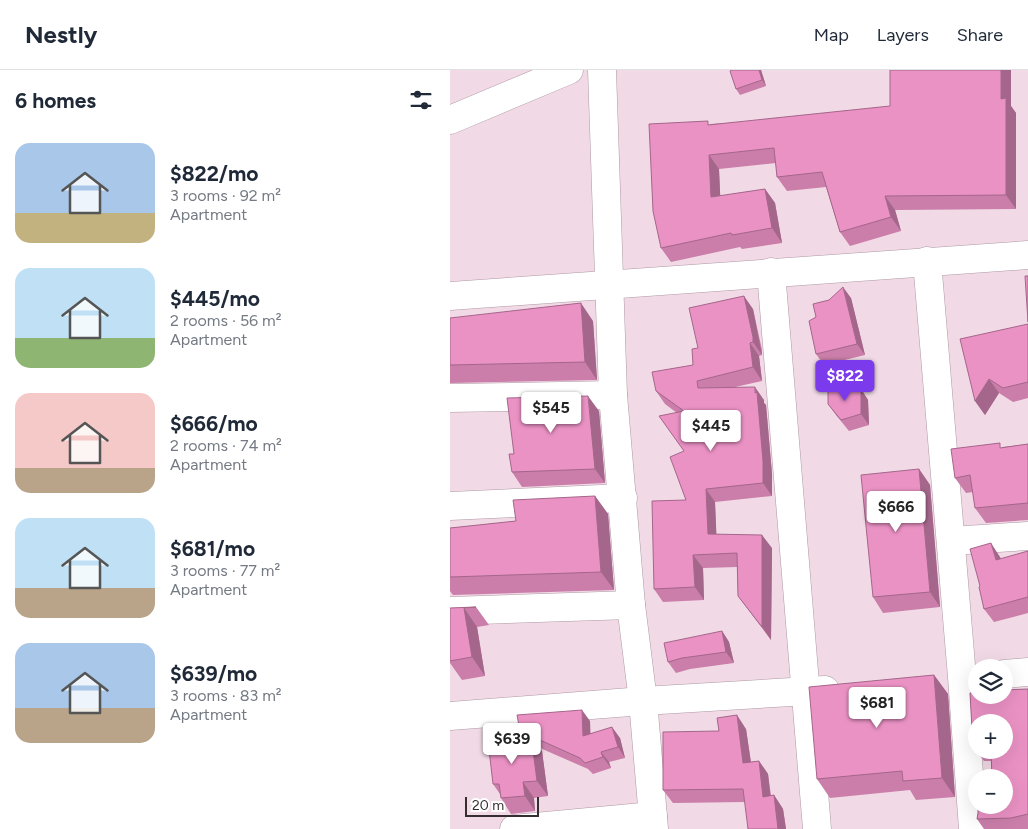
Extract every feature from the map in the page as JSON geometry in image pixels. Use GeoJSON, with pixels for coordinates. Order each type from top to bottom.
{"type":"FeatureCollection","features":[{"type":"Feature","properties":{"kind":"street"},"geometry":{"type":"LineString","coordinates":[[450,120],[569,70]]}},
{"type":"Feature","properties":{"kind":"street"},"geometry":{"type":"LineString","coordinates":[[514,829],[653,823],[643,701],[631,605],[613,395],[602,70]]}},
{"type":"Feature","properties":{"kind":"street"},"geometry":{"type":"LineString","coordinates":[[450,296],[1028,254]]}},
{"type":"Feature","properties":{"kind":"street"},"geometry":{"type":"LineString","coordinates":[[927,261],[951,541],[968,668]]}},
{"type":"Feature","properties":{"kind":"street"},"geometry":{"type":"LineString","coordinates":[[771,272],[817,829]]}},
{"type":"Feature","properties":{"kind":"street"},"geometry":{"type":"LineString","coordinates":[[450,398],[613,395]]}},
{"type":"Feature","properties":{"kind":"street"},"geometry":{"type":"LineString","coordinates":[[450,506],[623,498]]}},
{"type":"Feature","properties":{"kind":"street"},"geometry":{"type":"LineString","coordinates":[[951,541],[1028,536]]}},
{"type":"Feature","properties":{"kind":"street"},"geometry":{"type":"LineString","coordinates":[[450,611],[631,605]]}},
{"type":"Feature","properties":{"kind":"street"},"geometry":{"type":"LineString","coordinates":[[1013,673],[1028,672]]}},
{"type":"Feature","properties":{"kind":"street"},"geometry":{"type":"LineString","coordinates":[[933,680],[968,676]]}},
{"type":"Feature","properties":{"kind":"street"},"geometry":{"type":"LineString","coordinates":[[450,716],[846,688]]}},
{"type":"Feature","properties":{"kind":"street"},"geometry":{"type":"LineString","coordinates":[[970,704],[973,829]]}},
{"type":"Feature","properties":{"kind":"building"},"geometry":{"type":"Polygon","coordinates":[[[759,70],[762,80],[736,89],[730,71],[759,70]]]}},
{"type":"Feature","properties":{"kind":"building"},"geometry":{"type":"Polygon","coordinates":[[[890,70],[1001,70],[1001,99],[1006,98],[1006,195],[885,196],[891,217],[840,232],[822,172],[777,177],[774,148],[709,155],[711,197],[765,189],[772,228],[732,235],[731,233],[661,248],[653,211],[649,124],[708,121],[708,125],[890,106],[890,70]]]}},
{"type":"Feature","properties":{"kind":"building"},"geometry":{"type":"Polygon","coordinates":[[[1025,276],[1028,276],[1028,322],[1025,276]]]}},
{"type":"Feature","properties":{"kind":"building"},"geometry":{"type":"Polygon","coordinates":[[[843,287],[857,344],[816,354],[809,321],[816,317],[813,304],[829,300],[843,287]]]}},
{"type":"Feature","properties":{"kind":"building"},"geometry":{"type":"Polygon","coordinates":[[[744,296],[753,337],[753,342],[750,343],[753,367],[697,381],[698,388],[755,387],[755,393],[757,392],[763,483],[706,489],[708,534],[762,535],[762,627],[738,596],[737,553],[693,555],[695,587],[654,589],[652,501],[686,500],[670,457],[684,451],[659,416],[684,411],[656,391],[652,372],[693,365],[692,349],[698,348],[689,308],[744,296]]]}},
{"type":"Feature","properties":{"kind":"building"},"geometry":{"type":"Polygon","coordinates":[[[581,303],[585,362],[450,365],[450,318],[581,303]]]}},
{"type":"Feature","properties":{"kind":"building"},"geometry":{"type":"Polygon","coordinates":[[[1028,324],[1028,382],[1003,388],[989,379],[975,401],[960,339],[1028,324]]]}},
{"type":"Feature","properties":{"kind":"building"},"geometry":{"type":"Polygon","coordinates":[[[828,389],[861,389],[861,414],[841,420],[828,404],[828,389]]]}},
{"type":"Feature","properties":{"kind":"building"},"geometry":{"type":"Polygon","coordinates":[[[588,396],[595,469],[512,472],[509,454],[514,454],[507,398],[588,396]]]}},
{"type":"Feature","properties":{"kind":"building"},"geometry":{"type":"Polygon","coordinates":[[[1000,443],[1000,448],[1028,444],[1028,503],[975,508],[970,475],[955,478],[951,449],[1000,443]]]}},
{"type":"Feature","properties":{"kind":"building"},"geometry":{"type":"Polygon","coordinates":[[[919,469],[930,592],[873,597],[861,475],[919,469]]]}},
{"type":"Feature","properties":{"kind":"building"},"geometry":{"type":"Polygon","coordinates":[[[595,496],[601,572],[450,577],[450,528],[516,521],[513,500],[595,496]]]}},
{"type":"Feature","properties":{"kind":"building"},"geometry":{"type":"Polygon","coordinates":[[[991,543],[996,560],[1028,551],[1028,597],[984,609],[970,549],[991,543]]]}},
{"type":"Feature","properties":{"kind":"building"},"geometry":{"type":"Polygon","coordinates":[[[476,607],[464,608],[472,657],[450,661],[450,608],[476,607]]]}},
{"type":"Feature","properties":{"kind":"building"},"geometry":{"type":"Polygon","coordinates":[[[722,631],[726,652],[682,658],[668,662],[664,643],[722,631]]]}},
{"type":"Feature","properties":{"kind":"building"},"geometry":{"type":"Polygon","coordinates":[[[934,675],[942,778],[903,781],[902,771],[817,779],[809,687],[934,675]]]}},
{"type":"Feature","properties":{"kind":"building"},"geometry":{"type":"Polygon","coordinates":[[[1028,689],[1028,814],[1011,818],[977,819],[978,814],[1013,814],[1013,769],[992,769],[991,759],[1013,759],[1013,714],[971,714],[971,704],[1013,704],[1013,690],[1028,689]]]}},
{"type":"Feature","properties":{"kind":"building"},"geometry":{"type":"Polygon","coordinates":[[[582,710],[583,736],[612,727],[618,747],[601,752],[603,757],[585,763],[580,758],[520,731],[517,715],[582,710]]]}},
{"type":"Feature","properties":{"kind":"building"},"geometry":{"type":"Polygon","coordinates":[[[737,715],[743,763],[759,761],[763,797],[774,795],[778,829],[748,829],[743,789],[663,790],[663,732],[719,731],[717,718],[737,715]]]}},
{"type":"Feature","properties":{"kind":"building"},"geometry":{"type":"Polygon","coordinates":[[[531,735],[537,781],[523,782],[525,796],[501,798],[499,784],[493,784],[488,741],[531,735]]]}}]}
